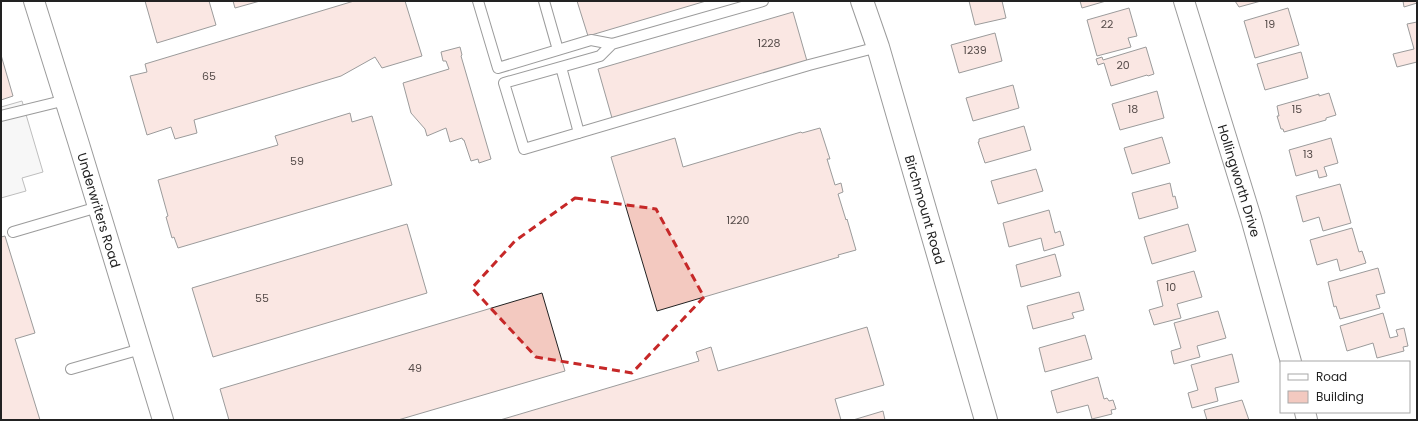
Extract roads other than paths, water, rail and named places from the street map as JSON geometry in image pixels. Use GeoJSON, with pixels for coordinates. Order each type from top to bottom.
{"type":"FeatureCollection","features":[{"type":"Feature","properties":{"kind":"main road","name":"Birchmount Road"},"geometry":{"type":"LineString","coordinates":[[862,1],[878,46],[986,420]]}},
{"type":"Feature","properties":{"kind":"street","name":"Underwriters Road"},"geometry":{"type":"LineString","coordinates":[[34,1],[66,100],[163,420]]}},
{"type":"Feature","properties":{"kind":"street","name":"Hollingworth Drive"},"geometry":{"type":"LineString","coordinates":[[1184,1],[1251,218],[1291,361]]}},
{"type":"Feature","properties":{"kind":"lane"},"geometry":{"type":"LineString","coordinates":[[478,1],[498,68],[591,40],[612,44],[763,1]]}},
{"type":"Feature","properties":{"kind":"lane"},"geometry":{"type":"LineString","coordinates":[[544,1],[558,50]]}},
{"type":"Feature","properties":{"kind":"lane"},"geometry":{"type":"LineString","coordinates":[[612,44],[600,56],[504,83],[524,149],[878,46]]}},
{"type":"Feature","properties":{"kind":"lane"},"geometry":{"type":"LineString","coordinates":[[561,67],[579,133]]}},
{"type":"Feature","properties":{"kind":"lane"},"geometry":{"type":"LineString","coordinates":[[1,116],[66,100]]}},
{"type":"Feature","properties":{"kind":"lane"},"geometry":{"type":"LineString","coordinates":[[13,232],[98,207]]}},
{"type":"Feature","properties":{"kind":"lane"},"geometry":{"type":"LineString","coordinates":[[71,369],[142,349]]}}]}
